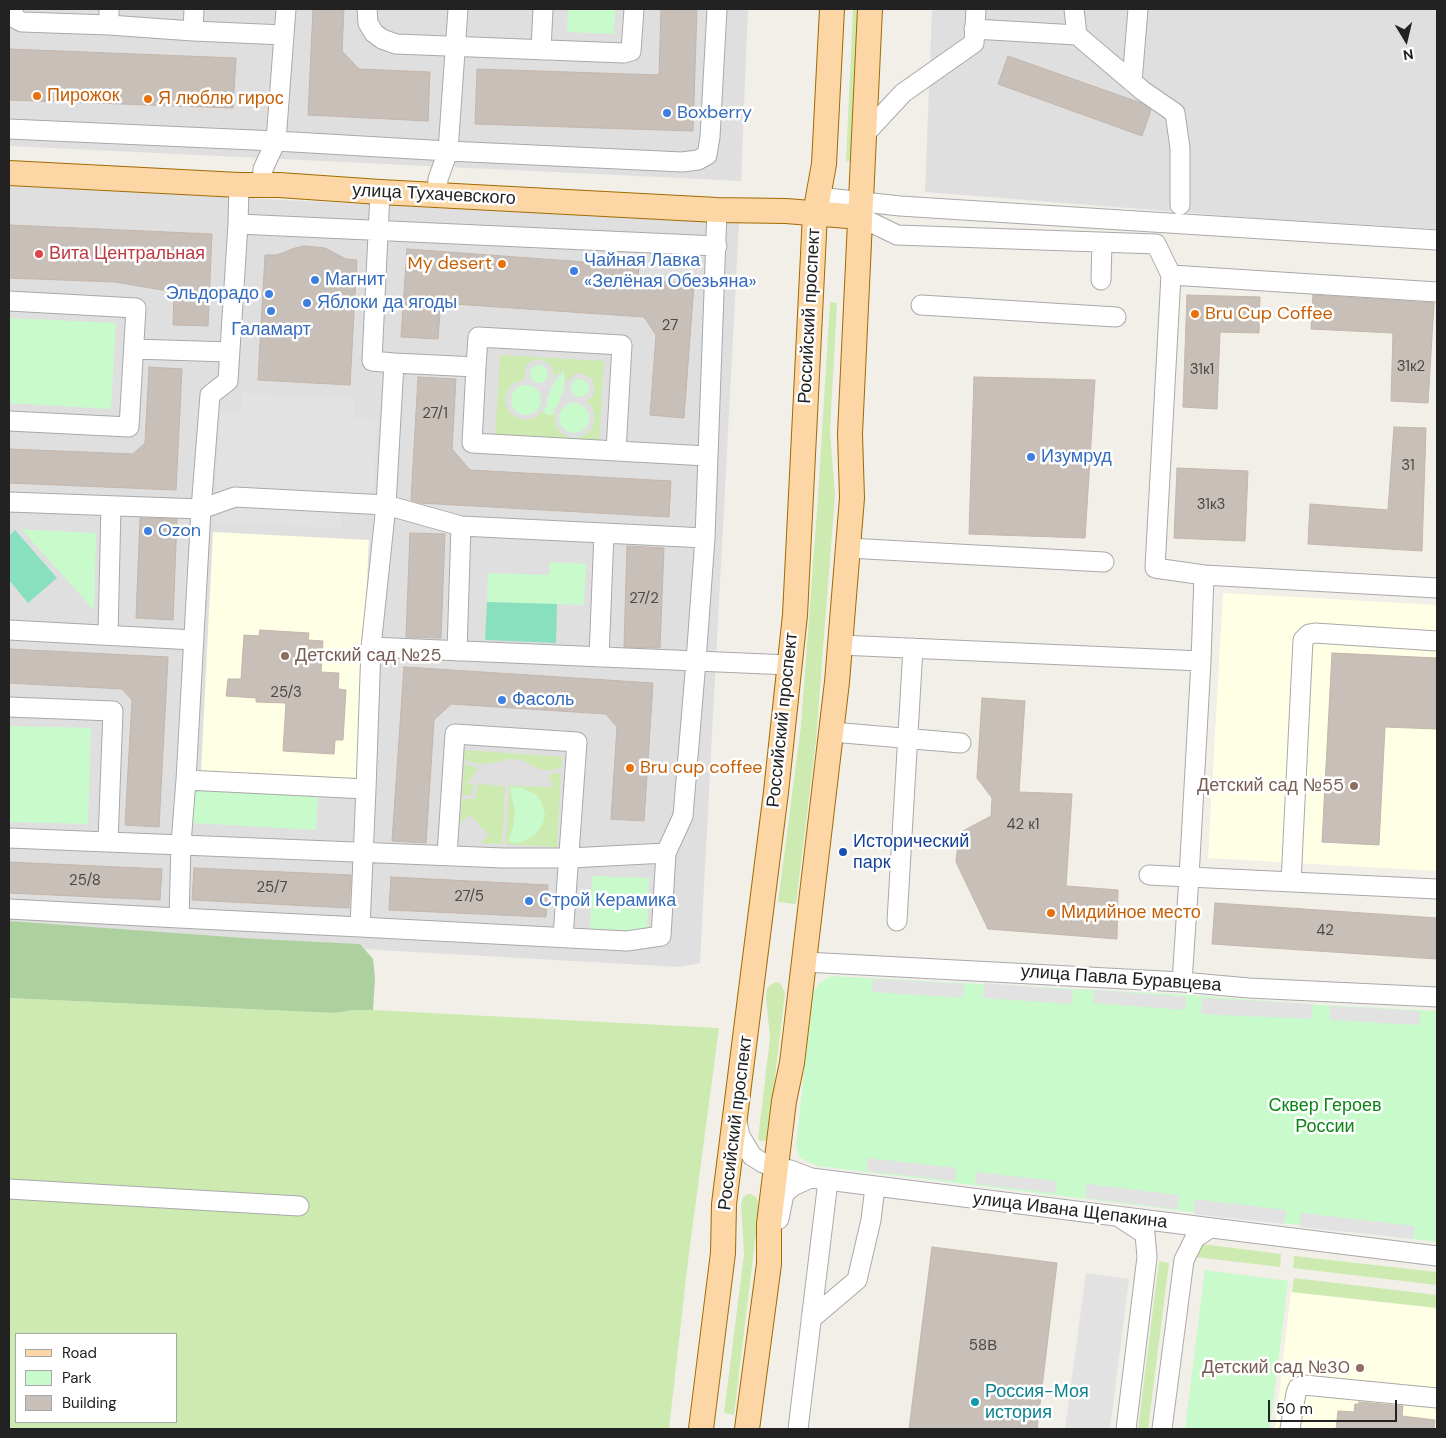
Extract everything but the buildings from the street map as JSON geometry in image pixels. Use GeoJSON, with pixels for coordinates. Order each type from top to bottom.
{"type":"FeatureCollection","features":[{"type":"Feature","properties":{"kind":"main road","name":"Российский проспект"},"geometry":{"type":"LineString","coordinates":[[701,1429],[723,1253],[724,1204],[776,792],[790,665],[796,595],[816,205],[824,164],[832,9]]}},
{"type":"Feature","properties":{"kind":"main road"},"geometry":{"type":"LineString","coordinates":[[747,1429],[769,1264],[769,1224],[784,1101],[792,1064],[805,962],[832,732],[840,645],[852,498],[850,434],[870,9]]}},
{"type":"Feature","properties":{"kind":"main road","name":"улица Тухачевского"},"geometry":{"type":"LineString","coordinates":[[9,173],[279,185],[718,210],[786,212],[816,205],[860,209]]}},
{"type":"Feature","properties":{"kind":"street"},"geometry":{"type":"LineString","coordinates":[[13,9],[14,18],[22,22],[109,17],[193,31],[284,34]]}},
{"type":"Feature","properties":{"kind":"street"},"geometry":{"type":"LineString","coordinates":[[193,31],[194,9]]}},
{"type":"Feature","properties":{"kind":"street"},"geometry":{"type":"LineString","coordinates":[[179,918],[181,844],[201,509],[210,395],[228,381],[238,224],[250,185],[263,169],[276,141],[286,9]]}},
{"type":"Feature","properties":{"kind":"street"},"geometry":{"type":"LineString","coordinates":[[367,9],[368,23],[374,33],[382,39],[396,44],[456,48],[624,53],[631,51],[634,9]]}},
{"type":"Feature","properties":{"kind":"street"},"geometry":{"type":"LineString","coordinates":[[437,195],[438,179],[448,152],[458,9]]}},
{"type":"Feature","properties":{"kind":"street"},"geometry":{"type":"LineString","coordinates":[[541,50],[543,9]]}},
{"type":"Feature","properties":{"kind":"street"},"geometry":{"type":"LineString","coordinates":[[9,129],[276,141],[448,152],[682,162],[698,160],[707,156],[710,137],[717,9]]}},
{"type":"Feature","properties":{"kind":"street"},"geometry":{"type":"LineString","coordinates":[[864,135],[904,93],[974,43],[976,9]]}},
{"type":"Feature","properties":{"kind":"street"},"geometry":{"type":"LineString","coordinates":[[1074,9],[1077,35]]}},
{"type":"Feature","properties":{"kind":"street"},"geometry":{"type":"LineString","coordinates":[[1132,82],[1138,9]]}},
{"type":"Feature","properties":{"kind":"street"},"geometry":{"type":"LineString","coordinates":[[974,29],[1077,35],[1132,82],[1175,113],[1180,148],[1180,205]]}},
{"type":"Feature","properties":{"kind":"street"},"geometry":{"type":"LineString","coordinates":[[380,192],[372,361],[476,367]]}},
{"type":"Feature","properties":{"kind":"street"},"geometry":{"type":"LineString","coordinates":[[860,209],[900,206],[1437,240]]}},
{"type":"Feature","properties":{"kind":"street"},"geometry":{"type":"LineString","coordinates":[[860,209],[897,235],[1156,244]]}},
{"type":"Feature","properties":{"kind":"street"},"geometry":{"type":"LineString","coordinates":[[9,909],[627,941],[661,936],[666,853],[683,816],[696,661],[705,538],[718,210]]}},
{"type":"Feature","properties":{"kind":"street"},"geometry":{"type":"LineString","coordinates":[[1158,223],[1156,244],[1171,275],[1155,568],[1204,575],[1437,588]]}},
{"type":"Feature","properties":{"kind":"street"},"geometry":{"type":"LineString","coordinates":[[238,224],[379,232],[717,246]]}},
{"type":"Feature","properties":{"kind":"street"},"geometry":{"type":"LineString","coordinates":[[1101,280],[1102,242]]}},
{"type":"Feature","properties":{"kind":"street"},"geometry":{"type":"LineString","coordinates":[[1171,275],[1437,292]]}},
{"type":"Feature","properties":{"kind":"street"},"geometry":{"type":"LineString","coordinates":[[9,301],[136,308],[130,427],[9,420]]}},
{"type":"Feature","properties":{"kind":"street"},"geometry":{"type":"LineString","coordinates":[[921,305],[1116,317]]}},
{"type":"Feature","properties":{"kind":"street"},"geometry":{"type":"LineString","coordinates":[[616,451],[622,345],[478,337],[472,443],[616,451],[707,456]]}},
{"type":"Feature","properties":{"kind":"street"},"geometry":{"type":"LineString","coordinates":[[134,349],[229,352]]}},
{"type":"Feature","properties":{"kind":"street"},"geometry":{"type":"LineString","coordinates":[[360,927],[371,647],[386,505],[394,363]]}},
{"type":"Feature","properties":{"kind":"street"},"geometry":{"type":"LineString","coordinates":[[9,502],[201,509],[235,497],[386,505],[461,526],[705,538]]}},
{"type":"Feature","properties":{"kind":"street"},"geometry":{"type":"LineString","coordinates":[[108,635],[111,506]]}},
{"type":"Feature","properties":{"kind":"street"},"geometry":{"type":"LineString","coordinates":[[457,651],[461,526]]}},
{"type":"Feature","properties":{"kind":"street"},"geometry":{"type":"LineString","coordinates":[[599,657],[604,533]]}},
{"type":"Feature","properties":{"kind":"street"},"geometry":{"type":"LineString","coordinates":[[848,548],[1104,562]]}},
{"type":"Feature","properties":{"kind":"street"},"geometry":{"type":"LineString","coordinates":[[1182,982],[1201,661],[1204,575]]}},
{"type":"Feature","properties":{"kind":"street"},"geometry":{"type":"LineString","coordinates":[[9,630],[194,640]]}},
{"type":"Feature","properties":{"kind":"street"},"geometry":{"type":"LineString","coordinates":[[1290,882],[1304,640],[1309,634],[1315,632],[1437,640]]}},
{"type":"Feature","properties":{"kind":"street"},"geometry":{"type":"LineString","coordinates":[[840,645],[1201,661]]}},
{"type":"Feature","properties":{"kind":"street"},"geometry":{"type":"LineString","coordinates":[[371,647],[790,665]]}},
{"type":"Feature","properties":{"kind":"street"},"geometry":{"type":"LineString","coordinates":[[897,921],[913,648]]}},
{"type":"Feature","properties":{"kind":"street"},"geometry":{"type":"LineString","coordinates":[[9,707],[113,711],[108,841]]}},
{"type":"Feature","properties":{"kind":"street"},"geometry":{"type":"LineString","coordinates":[[832,732],[961,743]]}},
{"type":"Feature","properties":{"kind":"street"},"geometry":{"type":"LineString","coordinates":[[447,855],[455,734],[577,742],[563,937]]}},
{"type":"Feature","properties":{"kind":"street"},"geometry":{"type":"LineString","coordinates":[[186,780],[366,789]]}},
{"type":"Feature","properties":{"kind":"street"},"geometry":{"type":"LineString","coordinates":[[9,838],[503,858],[570,858],[666,853]]}},
{"type":"Feature","properties":{"kind":"street"},"geometry":{"type":"LineString","coordinates":[[1149,875],[1437,890]]}},
{"type":"Feature","properties":{"kind":"street","name":"улица Павла Буравцева"},"geometry":{"type":"LineString","coordinates":[[805,962],[1437,997]]}},
{"type":"Feature","properties":{"kind":"street","name":"улица Ивана Щепакина"},"geometry":{"type":"LineString","coordinates":[[736,1115],[740,1136],[752,1156],[776,1168],[790,1170],[819,1179],[1437,1256]]}},
{"type":"Feature","properties":{"kind":"street"},"geometry":{"type":"LineString","coordinates":[[769,1264],[784,1194],[793,1186],[819,1179],[811,1319],[798,1429]]}},
{"type":"Feature","properties":{"kind":"street"},"geometry":{"type":"LineString","coordinates":[[811,1319],[857,1280],[871,1220],[875,1187]]}},
{"type":"Feature","properties":{"kind":"street"},"geometry":{"type":"LineString","coordinates":[[9,1189],[299,1206]]}},
{"type":"Feature","properties":{"kind":"street"},"geometry":{"type":"LineString","coordinates":[[1119,1217],[1145,1234],[1147,1257],[1126,1429]]}},
{"type":"Feature","properties":{"kind":"street"},"geometry":{"type":"LineString","coordinates":[[1162,1429],[1184,1260],[1195,1238],[1210,1228]]}},
{"type":"Feature","properties":{"kind":"street"},"geometry":{"type":"LineString","coordinates":[[1290,1429],[1296,1392],[1298,1388],[1304,1385],[1437,1398]]}},
{"type":"Feature","properties":{"kind":"shaded area"},"geometry":{"type":"Polygon","coordinates":[[[9,9],[748,9],[741,181],[9,146],[9,9]]]}},
{"type":"Feature","properties":{"kind":"shaded area"},"geometry":{"type":"Polygon","coordinates":[[[932,9],[1437,9],[1437,229],[1254,218],[925,192],[932,9]]]}},
{"type":"Feature","properties":{"kind":"shaded area"},"geometry":{"type":"Polygon","coordinates":[[[9,186],[739,223],[700,963],[679,967],[9,929],[9,186]]]}},
{"type":"Feature","properties":{"kind":"shaded area"},"geometry":{"type":"Polygon","coordinates":[[[242,393],[355,399],[354,418],[377,419],[373,494],[343,492],[341,528],[214,522],[220,411],[241,412],[242,393]]]}},
{"type":"Feature","properties":{"kind":"shaded area","name":"Детский сад №25"},"geometry":{"type":"Polygon","coordinates":[[[213,532],[369,540],[357,779],[201,771],[213,532]]]}},
{"type":"Feature","properties":{"kind":"shaded area"},"geometry":{"type":"Polygon","coordinates":[[[1223,593],[1437,605],[1437,871],[1208,858],[1223,593]]]}},
{"type":"Feature","properties":{"kind":"shaded area"},"geometry":{"type":"Polygon","coordinates":[[[873,979],[964,984],[963,998],[872,992],[873,979]]]}},
{"type":"Feature","properties":{"kind":"shaded area"},"geometry":{"type":"Polygon","coordinates":[[[984,983],[1073,990],[1072,1004],[983,998],[984,983]]]}},
{"type":"Feature","properties":{"kind":"shaded area"},"geometry":{"type":"Polygon","coordinates":[[[1094,990],[1186,997],[1186,1010],[1093,1003],[1094,990]]]}},
{"type":"Feature","properties":{"kind":"shaded area"},"geometry":{"type":"Polygon","coordinates":[[[1202,998],[1313,1004],[1312,1019],[1201,1014],[1202,998]]]}},
{"type":"Feature","properties":{"kind":"shaded area"},"geometry":{"type":"Polygon","coordinates":[[[1330,1006],[1420,1011],[1420,1025],[1330,1020],[1330,1006]]]}},
{"type":"Feature","properties":{"kind":"shaded area"},"geometry":{"type":"Polygon","coordinates":[[[868,1158],[956,1168],[955,1181],[867,1171],[868,1158]]]}},
{"type":"Feature","properties":{"kind":"shaded area"},"geometry":{"type":"Polygon","coordinates":[[[976,1172],[1057,1181],[1055,1193],[975,1184],[976,1172]]]}},
{"type":"Feature","properties":{"kind":"shaded area"},"geometry":{"type":"Polygon","coordinates":[[[1087,1184],[1179,1195],[1177,1209],[1085,1198],[1087,1184]]]}},
{"type":"Feature","properties":{"kind":"shaded area"},"geometry":{"type":"Polygon","coordinates":[[[1195,1199],[1286,1210],[1284,1224],[1194,1214],[1195,1199]]]}},
{"type":"Feature","properties":{"kind":"shaded area"},"geometry":{"type":"Polygon","coordinates":[[[1301,1213],[1415,1226],[1413,1239],[1300,1227],[1301,1213]]]}},
{"type":"Feature","properties":{"kind":"shaded area"},"geometry":{"type":"Polygon","coordinates":[[[1086,1273],[1129,1279],[1110,1429],[1065,1429],[1086,1273]]]}},
{"type":"Feature","properties":{"kind":"shaded area","name":"Детский сад №30"},"geometry":{"type":"Polygon","coordinates":[[[1291,1292],[1437,1308],[1437,1429],[1275,1429],[1291,1292]]]}},
{"type":"Feature","properties":{"kind":"green space"},"geometry":{"type":"Polygon","coordinates":[[[568,9],[615,9],[614,34],[567,32],[568,9]]]}},
{"type":"Feature","properties":{"kind":"green space"},"geometry":{"type":"Polygon","coordinates":[[[853,9],[862,9],[855,162],[846,161],[853,9]]]}},
{"type":"Feature","properties":{"kind":"green space"},"geometry":{"type":"Polygon","coordinates":[[[830,302],[837,303],[830,431],[835,495],[816,740],[796,904],[778,902],[801,726],[830,302]]]}},
{"type":"Feature","properties":{"kind":"green space"},"geometry":{"type":"Polygon","coordinates":[[[9,318],[116,323],[111,409],[9,403],[9,318]]]}},
{"type":"Feature","properties":{"kind":"green space"},"geometry":{"type":"Polygon","coordinates":[[[500,355],[604,361],[599,442],[495,436],[500,355]],[[540,359],[529,363],[525,368],[525,379],[512,384],[507,392],[505,400],[507,408],[512,415],[528,420],[536,417],[543,410],[547,415],[555,414],[556,426],[561,433],[568,437],[577,438],[585,435],[591,430],[594,422],[594,413],[591,405],[586,401],[592,397],[595,391],[592,379],[581,373],[575,374],[567,382],[564,372],[553,376],[551,365],[540,359]]]}},
{"type":"Feature","properties":{"kind":"green space"},"geometry":{"type":"Polygon","coordinates":[[[535,365],[543,365],[548,370],[546,381],[535,383],[530,378],[530,370],[535,365]]]}},
{"type":"Feature","properties":{"kind":"green space"},"geometry":{"type":"Polygon","coordinates":[[[564,371],[564,388],[558,405],[553,410],[555,414],[547,415],[543,409],[547,407],[547,400],[553,384],[564,371]]]}},
{"type":"Feature","properties":{"kind":"green space"},"geometry":{"type":"Polygon","coordinates":[[[576,379],[584,379],[589,384],[587,395],[576,397],[571,392],[571,384],[576,379]]]}},
{"type":"Feature","properties":{"kind":"green space"},"geometry":{"type":"Polygon","coordinates":[[[526,385],[537,389],[541,400],[537,411],[526,415],[515,411],[511,400],[515,389],[526,385]]]}},
{"type":"Feature","properties":{"kind":"green space"},"geometry":{"type":"Polygon","coordinates":[[[574,403],[585,407],[589,418],[585,429],[574,433],[563,429],[559,418],[563,407],[574,403]]]}},
{"type":"Feature","properties":{"kind":"green space"},"geometry":{"type":"Polygon","coordinates":[[[21,529],[96,533],[94,610],[21,529]]]}},
{"type":"Feature","properties":{"kind":"green space"},"geometry":{"type":"Polygon","coordinates":[[[15,530],[57,578],[28,603],[9,580],[9,536],[15,530]]]}},
{"type":"Feature","properties":{"kind":"green space"},"geometry":{"type":"Polygon","coordinates":[[[550,562],[586,564],[584,605],[487,602],[488,573],[549,575],[550,562]]]}},
{"type":"Feature","properties":{"kind":"green space"},"geometry":{"type":"Polygon","coordinates":[[[487,602],[557,604],[556,643],[485,640],[487,602]]]}},
{"type":"Feature","properties":{"kind":"green space"},"geometry":{"type":"Polygon","coordinates":[[[9,726],[91,728],[88,824],[9,822],[9,726]]]}},
{"type":"Feature","properties":{"kind":"green space"},"geometry":{"type":"Polygon","coordinates":[[[465,750],[562,757],[562,767],[554,770],[542,770],[521,760],[509,759],[479,764],[464,760],[465,750]]]}},
{"type":"Feature","properties":{"kind":"green space"},"geometry":{"type":"Polygon","coordinates":[[[464,764],[478,768],[467,784],[474,784],[471,795],[462,795],[464,764]]]}},
{"type":"Feature","properties":{"kind":"green space"},"geometry":{"type":"Polygon","coordinates":[[[561,772],[557,847],[506,844],[509,786],[554,787],[548,775],[561,772]],[[510,788],[515,812],[512,833],[535,835],[510,788]]]}},
{"type":"Feature","properties":{"kind":"green space"},"geometry":{"type":"Polygon","coordinates":[[[478,784],[505,786],[502,844],[481,843],[489,835],[470,815],[460,823],[462,799],[475,799],[478,784]]]}},
{"type":"Feature","properties":{"kind":"green space"},"geometry":{"type":"Polygon","coordinates":[[[510,788],[523,788],[536,795],[541,801],[545,815],[543,823],[535,835],[522,842],[515,843],[508,841],[513,828],[515,812],[510,788]]]}},
{"type":"Feature","properties":{"kind":"green space"},"geometry":{"type":"Polygon","coordinates":[[[193,790],[318,797],[316,830],[192,823],[193,790]]]}},
{"type":"Feature","properties":{"kind":"green space"},"geometry":{"type":"Polygon","coordinates":[[[592,876],[649,878],[647,931],[590,929],[592,876]]]}},
{"type":"Feature","properties":{"kind":"green space"},"geometry":{"type":"Polygon","coordinates":[[[9,921],[258,939],[360,944],[373,959],[375,978],[373,1010],[334,1013],[9,998],[9,921]]]}},
{"type":"Feature","properties":{"kind":"green space","name":"Сквер Героев России"},"geometry":{"type":"Polygon","coordinates":[[[831,976],[1189,995],[1437,1011],[1437,1242],[817,1166],[800,1158],[796,1146],[813,992],[821,982],[831,976]]]}},
{"type":"Feature","properties":{"kind":"green space"},"geometry":{"type":"Polygon","coordinates":[[[775,982],[780,983],[785,993],[768,1137],[765,1141],[761,1141],[758,1139],[770,1038],[766,997],[767,988],[775,982]]]}},
{"type":"Feature","properties":{"kind":"green space"},"geometry":{"type":"Polygon","coordinates":[[[9,998],[334,1013],[373,1010],[719,1028],[688,1261],[669,1429],[9,1429],[9,998]]]}},
{"type":"Feature","properties":{"kind":"green space"},"geometry":{"type":"Polygon","coordinates":[[[747,1194],[757,1198],[759,1208],[734,1415],[724,1413],[744,1254],[741,1205],[743,1198],[747,1194]]]}},
{"type":"Feature","properties":{"kind":"green space"},"geometry":{"type":"Polygon","coordinates":[[[1202,1244],[1281,1254],[1280,1267],[1196,1257],[1197,1249],[1202,1244]]]}},
{"type":"Feature","properties":{"kind":"green space"},"geometry":{"type":"Polygon","coordinates":[[[1294,1256],[1437,1272],[1437,1285],[1293,1268],[1294,1256]]]}},
{"type":"Feature","properties":{"kind":"green space"},"geometry":{"type":"Polygon","coordinates":[[[1159,1261],[1169,1263],[1148,1429],[1138,1429],[1159,1261]]]}},
{"type":"Feature","properties":{"kind":"green space"},"geometry":{"type":"Polygon","coordinates":[[[1205,1270],[1288,1281],[1270,1429],[1185,1429],[1205,1270]]]}},
{"type":"Feature","properties":{"kind":"green space"},"geometry":{"type":"Polygon","coordinates":[[[1294,1278],[1437,1295],[1437,1308],[1292,1292],[1294,1278]]]}},
{"type":"Feature","properties":{"kind":"place","name":"Пирожок"},"geometry":{"type":"Point","coordinates":[37,96]}},
{"type":"Feature","properties":{"kind":"place","name":"Я люблю гирос"},"geometry":{"type":"Point","coordinates":[148,99]}},
{"type":"Feature","properties":{"kind":"place","name":"Boxberry"},"geometry":{"type":"Point","coordinates":[667,113]}},
{"type":"Feature","properties":{"kind":"place","name":"Вита Центральная"},"geometry":{"type":"Point","coordinates":[39,254]}},
{"type":"Feature","properties":{"kind":"place","name":"My desert"},"geometry":{"type":"Point","coordinates":[502,264]}},
{"type":"Feature","properties":{"kind":"place","name":"Чайная Лавка «Зелёная Обезьяна»"},"geometry":{"type":"Point","coordinates":[574,271]}},
{"type":"Feature","properties":{"kind":"place","name":"Магнит"},"geometry":{"type":"Point","coordinates":[315,280]}},
{"type":"Feature","properties":{"kind":"place","name":"Эльдорадо"},"geometry":{"type":"Point","coordinates":[269,294]}},
{"type":"Feature","properties":{"kind":"place","name":"Яблоки да ягоды"},"geometry":{"type":"Point","coordinates":[307,303]}},
{"type":"Feature","properties":{"kind":"place","name":"Галамарт"},"geometry":{"type":"Point","coordinates":[271,311]}},
{"type":"Feature","properties":{"kind":"place","name":"Bru Cup Coffee"},"geometry":{"type":"Point","coordinates":[1195,314]}},
{"type":"Feature","properties":{"kind":"place","name":"Изумруд"},"geometry":{"type":"Point","coordinates":[1031,457]}},
{"type":"Feature","properties":{"kind":"place","name":"Ozon"},"geometry":{"type":"Point","coordinates":[148,531]}},
{"type":"Feature","properties":{"kind":"place","name":"Детский сад №25"},"geometry":{"type":"Point","coordinates":[285,656]}},
{"type":"Feature","properties":{"kind":"place","name":"Фасоль"},"geometry":{"type":"Point","coordinates":[502,700]}},
{"type":"Feature","properties":{"kind":"place","name":"Bru cup coffee"},"geometry":{"type":"Point","coordinates":[630,768]}},
{"type":"Feature","properties":{"kind":"place","name":"Детский сад №55"},"geometry":{"type":"Point","coordinates":[1354,786]}},
{"type":"Feature","properties":{"kind":"place","name":"Исторический парк"},"geometry":{"type":"Point","coordinates":[843,852]}},
{"type":"Feature","properties":{"kind":"place","name":"Строй Керамика"},"geometry":{"type":"Point","coordinates":[529,901]}},
{"type":"Feature","properties":{"kind":"place","name":"Мидийное место"},"geometry":{"type":"Point","coordinates":[1051,913]}},
{"type":"Feature","properties":{"kind":"place","name":"Детский сад №30"},"geometry":{"type":"Point","coordinates":[1360,1368]}},
{"type":"Feature","properties":{"kind":"place","name":"Россия-Моя история"},"geometry":{"type":"Point","coordinates":[975,1402]}}]}
